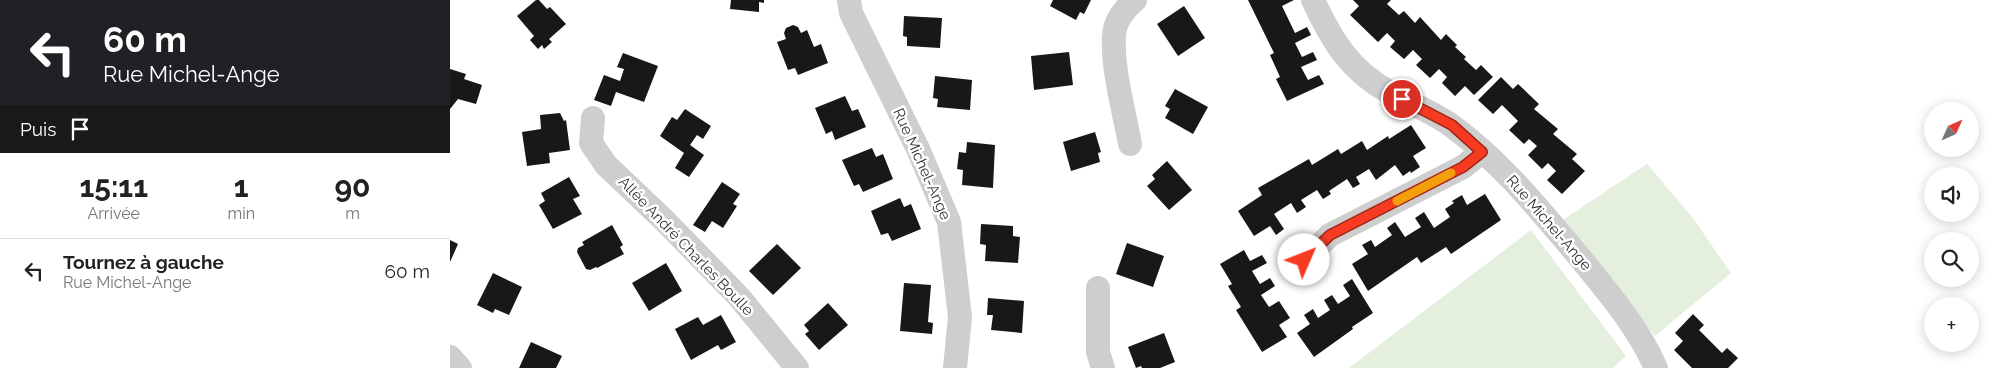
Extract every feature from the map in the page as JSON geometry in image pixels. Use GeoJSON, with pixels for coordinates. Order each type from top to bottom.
{"type":"FeatureCollection","features":[{"type":"Feature","properties":{"kind":"street","name":"Rue Michel-Ange"},"geometry":{"type":"LineString","coordinates":[[849,0],[850,13],[918,150],[949,222],[960,317],[956,368]]}},
{"type":"Feature","properties":{"kind":"street"},"geometry":{"type":"LineString","coordinates":[[1130,144],[1117,68],[1114,34],[1124,9],[1135,0]]}},
{"type":"Feature","properties":{"kind":"street","name":"Rue Michel-Ange"},"geometry":{"type":"LineString","coordinates":[[1313,0],[1330,36],[1351,64],[1386,90],[1452,125],[1525,192],[1617,303],[1645,343],[1656,368]]}},
{"type":"Feature","properties":{"kind":"street","name":"Allée André Charles Boulle"},"geometry":{"type":"LineString","coordinates":[[592,118],[591,143],[606,165],[666,222],[739,297],[797,368]]}},
{"type":"Feature","properties":{"kind":"street"},"geometry":{"type":"LineString","coordinates":[[1304,260],[1330,235],[1463,167],[1482,152]]}},
{"type":"Feature","properties":{"kind":"street"},"geometry":{"type":"LineString","coordinates":[[1098,288],[1098,352],[1103,368]]}},
{"type":"Feature","properties":{"kind":"street"},"geometry":{"type":"LineString","coordinates":[[450,357],[460,368]]}},
{"type":"Feature","properties":{"kind":"green space"},"geometry":{"type":"Polygon","coordinates":[[[1647,164],[1692,217],[1731,273],[1655,336],[1561,221],[1647,164]]]}},
{"type":"Feature","properties":{"kind":"green space"},"geometry":{"type":"Polygon","coordinates":[[[1531,230],[1626,356],[1613,368],[1349,368],[1531,230]]]}},
{"type":"Feature","properties":{"kind":"building"},"geometry":{"type":"Polygon","coordinates":[[[536,0],[539,0],[547,9],[550,7],[566,24],[549,39],[552,42],[544,49],[542,45],[538,49],[530,40],[534,36],[517,16],[536,0]]]}},
{"type":"Feature","properties":{"kind":"building"},"geometry":{"type":"Polygon","coordinates":[[[731,0],[764,0],[764,3],[759,2],[759,12],[730,9],[731,0]]]}},
{"type":"Feature","properties":{"kind":"building"},"geometry":{"type":"Polygon","coordinates":[[[1053,0],[1091,0],[1084,14],[1080,12],[1076,20],[1050,6],[1053,0]]]}},
{"type":"Feature","properties":{"kind":"building"},"geometry":{"type":"Polygon","coordinates":[[[1248,0],[1294,0],[1282,6],[1295,33],[1307,27],[1311,35],[1295,43],[1302,57],[1313,52],[1317,60],[1301,67],[1308,80],[1319,75],[1324,84],[1287,101],[1276,79],[1280,77],[1270,55],[1274,53],[1248,0]]]}},
{"type":"Feature","properties":{"kind":"building"},"geometry":{"type":"Polygon","coordinates":[[[1353,0],[1391,0],[1387,4],[1399,15],[1404,11],[1415,23],[1420,17],[1441,40],[1446,34],[1457,45],[1455,47],[1466,57],[1464,59],[1476,70],[1481,65],[1493,77],[1474,95],[1465,86],[1455,96],[1442,83],[1447,77],[1439,69],[1430,78],[1416,65],[1422,59],[1413,50],[1404,59],[1390,47],[1395,41],[1387,33],[1378,42],[1350,15],[1359,6],[1353,0]]]}},
{"type":"Feature","properties":{"kind":"building"},"geometry":{"type":"Polygon","coordinates":[[[1184,6],[1205,38],[1178,56],[1157,24],[1184,6]]]}},
{"type":"Feature","properties":{"kind":"building"},"geometry":{"type":"Polygon","coordinates":[[[904,16],[942,18],[940,48],[907,46],[907,37],[903,36],[904,16]]]}},
{"type":"Feature","properties":{"kind":"building"},"geometry":{"type":"Polygon","coordinates":[[[793,25],[798,27],[801,33],[807,30],[814,47],[821,44],[828,63],[798,75],[795,68],[788,70],[777,42],[786,39],[784,33],[786,28],[793,25]]]}},
{"type":"Feature","properties":{"kind":"building"},"geometry":{"type":"Polygon","coordinates":[[[1069,52],[1073,85],[1034,90],[1031,56],[1069,52]]]}},
{"type":"Feature","properties":{"kind":"building"},"geometry":{"type":"Polygon","coordinates":[[[623,53],[658,66],[644,102],[616,92],[611,106],[594,100],[604,75],[620,81],[624,69],[617,67],[623,53]]]}},
{"type":"Feature","properties":{"kind":"building"},"geometry":{"type":"Polygon","coordinates":[[[450,69],[466,74],[464,79],[482,85],[476,104],[458,99],[450,109],[450,69]]]}},
{"type":"Feature","properties":{"kind":"building"},"geometry":{"type":"Polygon","coordinates":[[[935,76],[972,80],[970,110],[937,107],[938,99],[933,98],[935,76]]]}},
{"type":"Feature","properties":{"kind":"building"},"geometry":{"type":"Polygon","coordinates":[[[1501,77],[1513,89],[1518,84],[1539,104],[1534,109],[1558,129],[1553,134],[1577,154],[1572,159],[1585,171],[1562,194],[1547,180],[1556,171],[1548,163],[1542,169],[1528,155],[1537,146],[1529,139],[1524,144],[1509,130],[1518,121],[1502,105],[1493,114],[1478,100],[1501,77]]]}},
{"type":"Feature","properties":{"kind":"building"},"geometry":{"type":"Polygon","coordinates":[[[1175,89],[1208,107],[1193,134],[1165,118],[1170,109],[1165,106],[1175,89]]]}},
{"type":"Feature","properties":{"kind":"building"},"geometry":{"type":"Polygon","coordinates":[[[845,96],[852,111],[858,109],[866,127],[835,140],[832,131],[826,134],[815,108],[845,96]]]}},
{"type":"Feature","properties":{"kind":"building"},"geometry":{"type":"Polygon","coordinates":[[[685,109],[711,126],[703,139],[697,135],[690,145],[704,155],[689,177],[675,168],[684,153],[660,136],[672,117],[677,120],[685,109]]]}},
{"type":"Feature","properties":{"kind":"building"},"geometry":{"type":"Polygon","coordinates":[[[560,113],[564,121],[566,120],[570,150],[549,153],[550,163],[527,166],[522,132],[541,129],[540,115],[560,113]]]}},
{"type":"Feature","properties":{"kind":"building"},"geometry":{"type":"Polygon","coordinates":[[[1411,125],[1426,148],[1413,156],[1420,167],[1411,173],[1410,171],[1403,176],[1395,165],[1376,180],[1369,169],[1356,177],[1360,184],[1353,188],[1347,179],[1329,191],[1331,194],[1323,199],[1317,190],[1301,200],[1306,207],[1297,213],[1291,203],[1274,214],[1284,229],[1276,235],[1270,226],[1254,236],[1238,211],[1262,195],[1258,188],[1309,159],[1312,165],[1338,149],[1341,154],[1362,141],[1367,150],[1388,136],[1389,139],[1411,125]]]}},
{"type":"Feature","properties":{"kind":"building"},"geometry":{"type":"Polygon","coordinates":[[[1095,132],[1101,152],[1098,153],[1100,162],[1071,171],[1063,142],[1095,132]]]}},
{"type":"Feature","properties":{"kind":"building"},"geometry":{"type":"Polygon","coordinates":[[[967,142],[995,145],[993,188],[962,185],[963,170],[957,169],[959,152],[966,153],[967,142]]]}},
{"type":"Feature","properties":{"kind":"building"},"geometry":{"type":"Polygon","coordinates":[[[872,148],[876,157],[883,154],[893,179],[863,192],[859,184],[854,186],[842,160],[872,148]]]}},
{"type":"Feature","properties":{"kind":"building"},"geometry":{"type":"Polygon","coordinates":[[[1167,161],[1192,190],[1169,210],[1147,186],[1155,179],[1152,175],[1167,161]]]}},
{"type":"Feature","properties":{"kind":"building"},"geometry":{"type":"Polygon","coordinates":[[[569,177],[580,196],[573,199],[582,214],[553,229],[539,205],[545,201],[541,193],[569,177]]]}},
{"type":"Feature","properties":{"kind":"building"},"geometry":{"type":"Polygon","coordinates":[[[722,182],[740,194],[733,204],[737,206],[723,228],[712,221],[705,232],[693,225],[722,182]]]}},
{"type":"Feature","properties":{"kind":"building"},"geometry":{"type":"Polygon","coordinates":[[[1485,194],[1501,220],[1451,254],[1446,247],[1421,263],[1417,257],[1368,291],[1352,264],[1368,254],[1362,245],[1371,240],[1375,247],[1392,235],[1387,228],[1395,222],[1405,237],[1421,227],[1415,218],[1424,212],[1434,228],[1450,217],[1445,209],[1454,203],[1452,201],[1462,195],[1467,205],[1485,194]]]}},
{"type":"Feature","properties":{"kind":"building"},"geometry":{"type":"Polygon","coordinates":[[[900,198],[904,207],[911,204],[921,229],[892,241],[888,233],[881,235],[871,211],[900,198]]]}},
{"type":"Feature","properties":{"kind":"building"},"geometry":{"type":"Polygon","coordinates":[[[981,224],[1013,226],[1013,236],[1020,237],[1018,263],[985,261],[986,245],[980,244],[981,224]]]}},
{"type":"Feature","properties":{"kind":"building"},"geometry":{"type":"Polygon","coordinates":[[[612,225],[623,245],[620,247],[624,254],[597,268],[586,269],[577,252],[578,248],[584,245],[582,242],[612,225]]]}},
{"type":"Feature","properties":{"kind":"building"},"geometry":{"type":"Polygon","coordinates":[[[450,240],[458,244],[450,262],[450,240]]]}},
{"type":"Feature","properties":{"kind":"building"},"geometry":{"type":"Polygon","coordinates":[[[1127,243],[1164,256],[1153,287],[1116,274],[1127,243]]]}},
{"type":"Feature","properties":{"kind":"building"},"geometry":{"type":"Polygon","coordinates":[[[777,244],[801,268],[773,295],[749,271],[777,244]]]}},
{"type":"Feature","properties":{"kind":"building"},"geometry":{"type":"Polygon","coordinates":[[[1244,250],[1250,261],[1262,255],[1267,263],[1252,271],[1260,284],[1270,278],[1275,286],[1261,295],[1269,307],[1279,301],[1290,318],[1279,325],[1287,337],[1262,352],[1236,310],[1241,307],[1228,286],[1232,284],[1220,264],[1244,250]]]}},
{"type":"Feature","properties":{"kind":"building"},"geometry":{"type":"Polygon","coordinates":[[[666,263],[682,291],[649,311],[632,283],[666,263]]]}},
{"type":"Feature","properties":{"kind":"building"},"geometry":{"type":"Polygon","coordinates":[[[493,273],[522,287],[509,315],[495,309],[493,313],[477,305],[493,273]]]}},
{"type":"Feature","properties":{"kind":"building"},"geometry":{"type":"Polygon","coordinates":[[[1352,279],[1373,313],[1314,357],[1297,333],[1310,324],[1304,315],[1313,309],[1318,318],[1330,310],[1324,300],[1332,295],[1338,304],[1350,296],[1343,285],[1352,279]]]}},
{"type":"Feature","properties":{"kind":"building"},"geometry":{"type":"Polygon","coordinates":[[[904,283],[931,285],[928,322],[933,323],[932,334],[900,331],[904,283]]]}},
{"type":"Feature","properties":{"kind":"building"},"geometry":{"type":"Polygon","coordinates":[[[988,298],[1024,301],[1022,333],[991,330],[993,315],[987,315],[988,298]]]}},
{"type":"Feature","properties":{"kind":"building"},"geometry":{"type":"Polygon","coordinates":[[[828,303],[848,325],[819,350],[805,334],[809,331],[804,325],[828,303]]]}},
{"type":"Feature","properties":{"kind":"building"},"geometry":{"type":"Polygon","coordinates":[[[1693,314],[1704,325],[1699,330],[1722,353],[1727,348],[1738,358],[1728,368],[1692,368],[1674,350],[1683,341],[1675,333],[1693,314]]]}},
{"type":"Feature","properties":{"kind":"building"},"geometry":{"type":"Polygon","coordinates":[[[721,315],[736,342],[721,350],[718,345],[691,360],[675,329],[698,317],[703,325],[721,315]]]}},
{"type":"Feature","properties":{"kind":"building"},"geometry":{"type":"Polygon","coordinates":[[[1164,333],[1175,362],[1160,368],[1142,368],[1141,366],[1136,368],[1128,347],[1164,333]]]}},
{"type":"Feature","properties":{"kind":"building"},"geometry":{"type":"Polygon","coordinates":[[[531,342],[562,356],[556,368],[519,368],[531,342]]]}},
{"type":"Feature","properties":{"kind":"slow traffic"},"geometry":{"type":"LineString","coordinates":[[1397,201],[1451,173]]}},
{"type":"Feature","properties":{"kind":"route"},"geometry":{"type":"LineString","coordinates":[[1304,260],[1330,235],[1463,167],[1482,152],[1452,125],[1402,99]]}}]}
